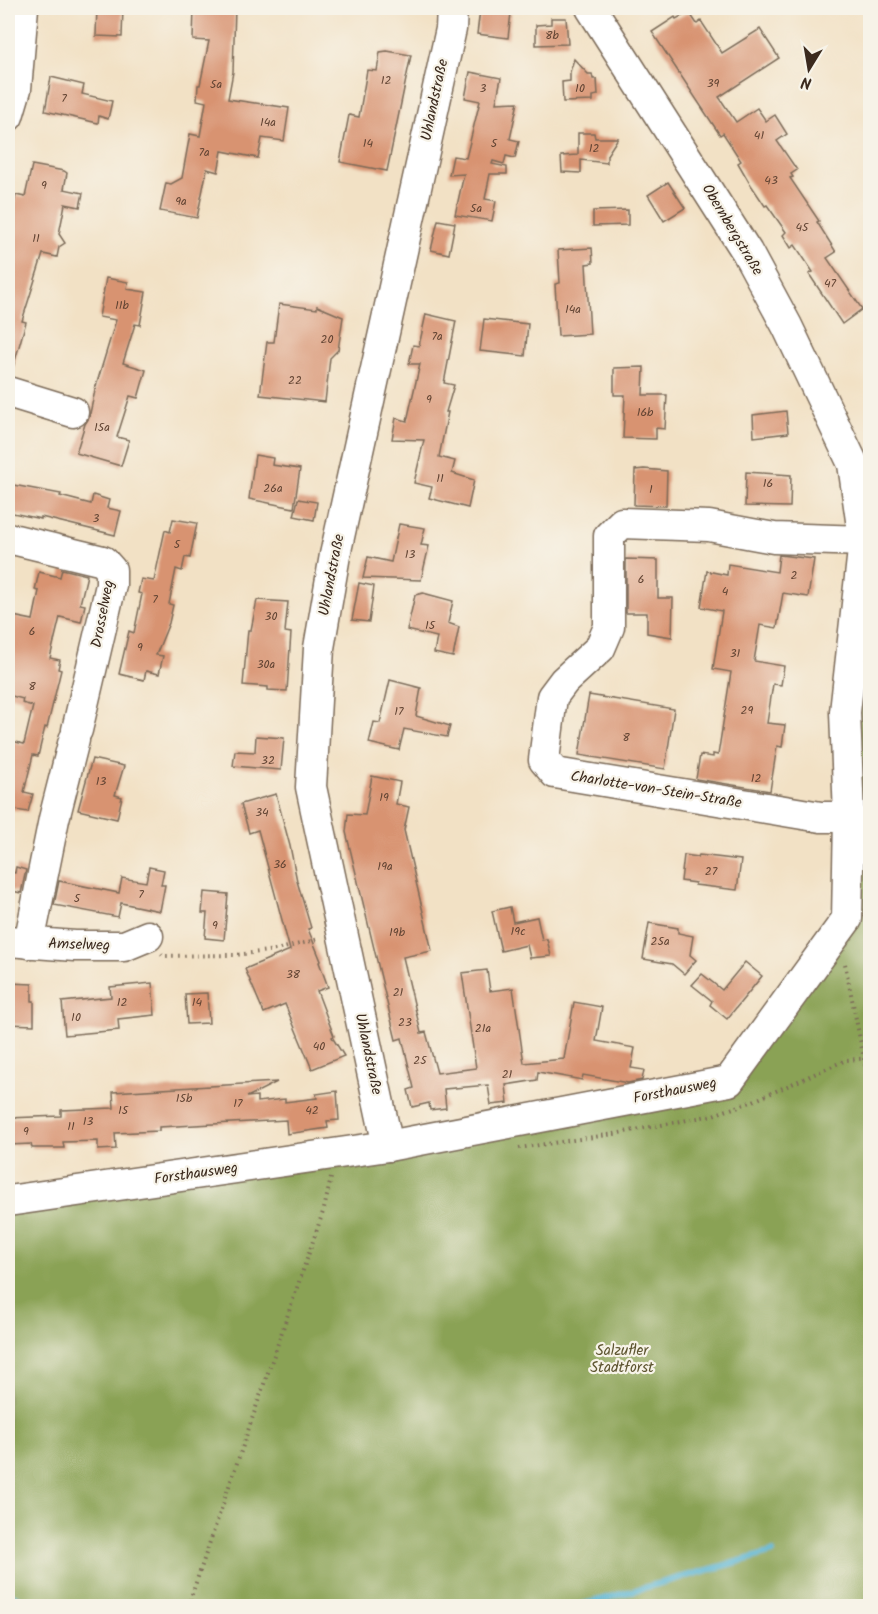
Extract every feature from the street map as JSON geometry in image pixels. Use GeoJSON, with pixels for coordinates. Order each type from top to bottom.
{"type":"FeatureCollection","features":[{"type":"Feature","properties":{"kind":"street"},"geometry":{"type":"LineString","coordinates":[[8,116],[16,89],[23,8]]}},
{"type":"Feature","properties":{"kind":"street","name":"Uhlandstraße"},"geometry":{"type":"LineString","coordinates":[[388,1146],[311,787],[318,648],[335,555],[451,29],[452,8]]}},
{"type":"Feature","properties":{"kind":"street","name":"Obernbergstraße"},"geometry":{"type":"LineString","coordinates":[[591,8],[747,252],[862,463]]}},
{"type":"Feature","properties":{"kind":"street"},"geometry":{"type":"LineString","coordinates":[[8,392],[73,412]]}},
{"type":"Feature","properties":{"kind":"street","name":"Forsthausweg"},"geometry":{"type":"LineString","coordinates":[[8,1201],[388,1146],[729,1081],[846,919],[849,818],[845,712],[867,548],[862,463]]}},
{"type":"Feature","properties":{"kind":"street","name":"Charlotte-von-Stein-Straße"},"geometry":{"type":"LineString","coordinates":[[849,818],[821,817],[555,773],[544,760],[552,697],[564,681],[600,648],[609,627],[609,536],[622,523],[709,526],[774,538],[867,548]]}},
{"type":"Feature","properties":{"kind":"street","name":"Drosselweg"},"geometry":{"type":"LineString","coordinates":[[8,538],[103,561],[111,570],[111,585],[68,770],[18,942]]}},
{"type":"Feature","properties":{"kind":"street","name":"Amselweg"},"geometry":{"type":"LineString","coordinates":[[18,942],[124,946],[148,936]]}},
{"type":"Feature","properties":{"kind":"path"},"geometry":{"type":"LineString","coordinates":[[148,936],[163,956],[235,954],[276,950],[342,933]]}},
{"type":"Feature","properties":{"kind":"path"},"geometry":{"type":"LineString","coordinates":[[838,933],[868,1058],[870,1089]]}},
{"type":"Feature","properties":{"kind":"path"},"geometry":{"type":"LineString","coordinates":[[751,1102],[846,1060],[868,1058]]}},
{"type":"Feature","properties":{"kind":"path"},"geometry":{"type":"LineString","coordinates":[[188,1606],[324,1209],[331,1177],[330,1155]]}},
{"type":"Feature","properties":{"kind":"green space","name":"Salzufler Stadtforst"},"geometry":{"type":"Polygon","coordinates":[[[870,558],[870,1606],[8,1606],[8,1209],[732,1087],[851,925],[855,714],[870,558]]]}},
{"type":"Feature","properties":{"kind":"building"},"geometry":{"type":"Polygon","coordinates":[[[97,8],[123,8],[122,37],[96,36],[97,8]]]}},
{"type":"Feature","properties":{"kind":"building"},"geometry":{"type":"Polygon","coordinates":[[[194,8],[235,8],[233,72],[228,99],[289,108],[284,141],[262,138],[258,158],[222,151],[218,172],[207,169],[197,218],[160,211],[166,183],[171,184],[182,178],[190,134],[200,136],[206,102],[197,100],[198,85],[200,85],[209,41],[193,40],[194,8]]]}},
{"type":"Feature","properties":{"kind":"building"},"geometry":{"type":"Polygon","coordinates":[[[480,10],[511,13],[508,38],[477,34],[480,10]]]}},
{"type":"Feature","properties":{"kind":"building"},"geometry":{"type":"Polygon","coordinates":[[[689,12],[697,24],[701,21],[722,53],[760,29],[779,58],[719,97],[736,122],[757,108],[766,121],[775,115],[787,134],[777,141],[797,170],[791,174],[793,177],[790,178],[819,221],[817,222],[836,252],[827,258],[862,309],[842,324],[809,274],[813,272],[795,245],[791,248],[783,235],[786,232],[749,182],[738,163],[741,161],[723,133],[720,135],[652,32],[675,17],[676,19],[689,12]]]}},
{"type":"Feature","properties":{"kind":"building"},"geometry":{"type":"Polygon","coordinates":[[[551,18],[566,18],[568,44],[536,45],[536,25],[551,24],[551,18]]]}},
{"type":"Feature","properties":{"kind":"building"},"geometry":{"type":"Polygon","coordinates":[[[380,52],[411,55],[387,171],[340,162],[349,115],[359,117],[367,70],[377,71],[380,52]]]}},
{"type":"Feature","properties":{"kind":"building"},"geometry":{"type":"Polygon","coordinates":[[[574,59],[588,74],[592,74],[593,79],[597,79],[598,95],[593,96],[593,101],[563,102],[562,82],[570,81],[574,59]]]}},
{"type":"Feature","properties":{"kind":"building"},"geometry":{"type":"Polygon","coordinates":[[[470,72],[501,78],[496,103],[518,102],[510,139],[519,141],[515,158],[506,156],[504,164],[493,161],[492,164],[507,167],[507,174],[490,174],[485,199],[496,201],[492,221],[455,215],[464,174],[449,175],[453,156],[466,158],[480,101],[465,98],[470,72]]]}},
{"type":"Feature","properties":{"kind":"building"},"geometry":{"type":"Polygon","coordinates":[[[51,77],[84,85],[82,94],[112,101],[108,119],[99,116],[98,123],[45,111],[51,77]]]}},
{"type":"Feature","properties":{"kind":"building"},"geometry":{"type":"Polygon","coordinates":[[[578,133],[594,133],[595,138],[618,138],[607,155],[607,163],[581,160],[581,173],[562,172],[561,156],[578,155],[578,133]]]}},
{"type":"Feature","properties":{"kind":"building"},"geometry":{"type":"Polygon","coordinates":[[[32,165],[64,171],[67,173],[64,189],[83,193],[80,207],[65,204],[59,234],[65,243],[59,247],[57,257],[43,254],[22,321],[26,322],[12,371],[8,370],[8,228],[16,195],[25,197],[32,165]]]}},
{"type":"Feature","properties":{"kind":"building"},"geometry":{"type":"Polygon","coordinates":[[[668,182],[685,208],[664,221],[648,195],[668,182]]]}},
{"type":"Feature","properties":{"kind":"building"},"geometry":{"type":"Polygon","coordinates":[[[628,210],[628,225],[593,226],[593,211],[628,210]]]}},
{"type":"Feature","properties":{"kind":"building"},"geometry":{"type":"Polygon","coordinates":[[[438,220],[455,223],[449,254],[431,250],[438,220]]]}},
{"type":"Feature","properties":{"kind":"building"},"geometry":{"type":"Polygon","coordinates":[[[592,248],[593,263],[586,264],[590,334],[558,336],[555,284],[560,283],[558,250],[592,248]]]}},
{"type":"Feature","properties":{"kind":"building"},"geometry":{"type":"Polygon","coordinates":[[[106,278],[128,282],[127,289],[146,292],[140,325],[135,324],[123,363],[146,370],[138,398],[130,396],[117,437],[129,440],[121,466],[76,453],[89,418],[116,320],[99,317],[106,278]]]}},
{"type":"Feature","properties":{"kind":"building"},"geometry":{"type":"Polygon","coordinates":[[[279,304],[317,309],[317,306],[343,317],[338,350],[330,358],[325,402],[260,395],[267,342],[274,342],[279,304]]]}},
{"type":"Feature","properties":{"kind":"building"},"geometry":{"type":"Polygon","coordinates":[[[426,314],[456,321],[444,383],[454,385],[446,412],[448,412],[439,457],[455,461],[452,473],[474,480],[468,508],[429,498],[432,487],[414,483],[424,440],[392,439],[396,418],[407,421],[420,364],[409,364],[413,345],[419,346],[426,314]]]}},
{"type":"Feature","properties":{"kind":"building"},"geometry":{"type":"Polygon","coordinates":[[[484,319],[528,324],[525,356],[480,351],[484,319]]]}},
{"type":"Feature","properties":{"kind":"building"},"geometry":{"type":"Polygon","coordinates":[[[644,367],[643,395],[667,395],[665,429],[656,428],[656,439],[623,438],[625,395],[614,395],[614,368],[644,367]]]}},
{"type":"Feature","properties":{"kind":"building"},"geometry":{"type":"Polygon","coordinates":[[[786,411],[788,433],[754,437],[753,415],[786,411]]]}},
{"type":"Feature","properties":{"kind":"building"},"geometry":{"type":"Polygon","coordinates":[[[255,455],[273,458],[272,465],[300,469],[294,508],[249,499],[255,455]]]}},
{"type":"Feature","properties":{"kind":"building"},"geometry":{"type":"Polygon","coordinates":[[[635,470],[667,471],[666,506],[634,505],[635,470]]]}},
{"type":"Feature","properties":{"kind":"building"},"geometry":{"type":"Polygon","coordinates":[[[746,472],[791,475],[790,507],[745,506],[746,472]]]}},
{"type":"Feature","properties":{"kind":"building"},"geometry":{"type":"Polygon","coordinates":[[[8,484],[61,494],[60,496],[91,504],[93,495],[109,500],[107,508],[121,511],[115,535],[41,517],[41,519],[8,512],[8,484]]]}},
{"type":"Feature","properties":{"kind":"building"},"geometry":{"type":"Polygon","coordinates":[[[298,499],[317,502],[314,520],[294,516],[298,499]]]}},
{"type":"Feature","properties":{"kind":"building"},"geometry":{"type":"Polygon","coordinates":[[[173,519],[197,523],[190,558],[185,557],[182,571],[176,569],[169,604],[173,605],[169,623],[156,655],[163,656],[159,674],[146,671],[144,680],[119,674],[129,631],[134,633],[142,594],[138,593],[141,579],[154,581],[165,530],[170,532],[173,519]]]}},
{"type":"Feature","properties":{"kind":"building"},"geometry":{"type":"Polygon","coordinates":[[[399,524],[425,528],[421,545],[429,546],[421,580],[363,578],[368,557],[391,562],[399,524]]]}},
{"type":"Feature","properties":{"kind":"building"},"geometry":{"type":"Polygon","coordinates":[[[779,555],[814,559],[808,597],[783,593],[777,628],[760,625],[754,661],[784,666],[781,685],[773,684],[767,723],[785,725],[782,747],[777,746],[770,791],[696,779],[700,755],[713,757],[713,754],[718,755],[731,672],[713,669],[722,611],[701,607],[707,571],[727,575],[728,564],[777,572],[779,555]]]}},
{"type":"Feature","properties":{"kind":"building"},"geometry":{"type":"Polygon","coordinates":[[[626,559],[658,560],[658,598],[673,598],[672,637],[647,633],[647,613],[626,613],[626,559]]]}},
{"type":"Feature","properties":{"kind":"building"},"geometry":{"type":"Polygon","coordinates":[[[62,569],[87,575],[80,604],[85,605],[81,622],[60,617],[50,658],[60,660],[58,669],[61,670],[47,728],[45,727],[38,756],[33,755],[24,792],[33,794],[28,812],[9,809],[12,798],[8,797],[8,740],[24,744],[33,706],[22,703],[23,699],[8,695],[8,615],[33,620],[39,591],[35,590],[39,572],[60,577],[62,569]]]}},
{"type":"Feature","properties":{"kind":"building"},"geometry":{"type":"Polygon","coordinates":[[[359,583],[374,586],[369,622],[352,620],[359,583]]]}},
{"type":"Feature","properties":{"kind":"building"},"geometry":{"type":"Polygon","coordinates":[[[423,593],[453,601],[448,623],[459,627],[453,657],[434,653],[437,637],[407,630],[415,595],[423,593]]]}},
{"type":"Feature","properties":{"kind":"building"},"geometry":{"type":"Polygon","coordinates":[[[257,600],[288,602],[285,632],[291,633],[287,691],[243,685],[248,630],[251,630],[257,600]]]}},
{"type":"Feature","properties":{"kind":"building"},"geometry":{"type":"Polygon","coordinates":[[[390,680],[421,688],[416,716],[450,726],[447,737],[404,729],[399,750],[369,743],[374,722],[380,723],[390,680]]]}},
{"type":"Feature","properties":{"kind":"building"},"geometry":{"type":"Polygon","coordinates":[[[589,695],[674,709],[665,769],[579,755],[589,695]]]}},
{"type":"Feature","properties":{"kind":"building"},"geometry":{"type":"Polygon","coordinates":[[[256,736],[284,738],[281,770],[233,766],[235,751],[255,752],[256,736]]]}},
{"type":"Feature","properties":{"kind":"building"},"geometry":{"type":"Polygon","coordinates":[[[92,759],[124,766],[115,795],[122,797],[117,819],[78,810],[92,759]]]}},
{"type":"Feature","properties":{"kind":"building"},"geometry":{"type":"Polygon","coordinates":[[[372,776],[400,782],[396,804],[409,807],[404,830],[432,951],[403,957],[421,1033],[426,1032],[437,1073],[476,1068],[462,973],[487,970],[490,991],[513,988],[524,1063],[564,1059],[574,1002],[602,1007],[596,1041],[635,1048],[631,1068],[644,1070],[642,1080],[628,1083],[583,1075],[582,1080],[538,1072],[537,1080],[506,1085],[508,1103],[491,1105],[488,1085],[444,1089],[446,1108],[430,1110],[429,1103],[412,1107],[408,1090],[414,1088],[402,1038],[396,1040],[346,832],[348,814],[365,815],[372,776]]]}},
{"type":"Feature","properties":{"kind":"building"},"geometry":{"type":"Polygon","coordinates":[[[276,794],[311,928],[308,929],[321,961],[319,962],[328,987],[317,991],[334,1036],[332,1037],[344,1056],[312,1069],[285,1004],[264,1013],[245,969],[290,950],[258,830],[249,833],[241,804],[276,794]]]}},
{"type":"Feature","properties":{"kind":"building"},"geometry":{"type":"Polygon","coordinates":[[[684,855],[741,860],[737,890],[681,881],[684,855]]]}},
{"type":"Feature","properties":{"kind":"building"},"geometry":{"type":"Polygon","coordinates":[[[16,867],[26,870],[21,893],[8,890],[8,872],[15,873],[16,867]]]}},
{"type":"Feature","properties":{"kind":"building"},"geometry":{"type":"Polygon","coordinates":[[[149,867],[164,870],[161,885],[165,885],[160,911],[121,903],[118,917],[54,905],[59,881],[119,893],[122,878],[146,882],[149,867]]]}},
{"type":"Feature","properties":{"kind":"building"},"geometry":{"type":"Polygon","coordinates":[[[204,892],[228,894],[224,940],[205,938],[207,913],[202,913],[204,892]]]}},
{"type":"Feature","properties":{"kind":"building"},"geometry":{"type":"Polygon","coordinates":[[[510,907],[513,922],[537,917],[542,940],[547,939],[551,956],[530,958],[527,945],[501,951],[492,911],[510,907]]]}},
{"type":"Feature","properties":{"kind":"building"},"geometry":{"type":"Polygon","coordinates":[[[649,923],[678,928],[678,933],[693,936],[690,955],[696,960],[684,974],[672,964],[643,959],[649,923]]]}},
{"type":"Feature","properties":{"kind":"building"},"geometry":{"type":"Polygon","coordinates":[[[745,962],[762,976],[727,1019],[710,1005],[712,1001],[692,985],[702,974],[722,990],[745,962]]]}},
{"type":"Feature","properties":{"kind":"building"},"geometry":{"type":"Polygon","coordinates":[[[8,983],[32,984],[34,1025],[8,1024],[8,983]]]}},
{"type":"Feature","properties":{"kind":"building"},"geometry":{"type":"Polygon","coordinates":[[[152,983],[155,1015],[118,1019],[119,1030],[65,1035],[62,1002],[111,997],[110,987],[152,983]]]}},
{"type":"Feature","properties":{"kind":"building"},"geometry":{"type":"Polygon","coordinates":[[[207,993],[209,1023],[187,1024],[185,994],[207,993]]]}},
{"type":"Feature","properties":{"kind":"building"},"geometry":{"type":"Polygon","coordinates":[[[277,1082],[247,1097],[257,1096],[257,1102],[285,1099],[285,1102],[317,1098],[316,1094],[337,1091],[339,1120],[327,1121],[328,1128],[287,1134],[286,1120],[159,1127],[159,1131],[115,1133],[116,1149],[98,1150],[98,1141],[63,1142],[64,1148],[32,1148],[31,1144],[8,1145],[8,1118],[61,1116],[61,1110],[114,1108],[113,1092],[277,1082]]]}},
{"type":"Feature","properties":{"kind":"waterway"},"geometry":{"type":"LineString","coordinates":[[578,1606],[773,1552]]}},
{"type":"Feature","properties":{"kind":"waterway"},"geometry":{"type":"LineString","coordinates":[[8,1593],[34,1606]]}}]}
